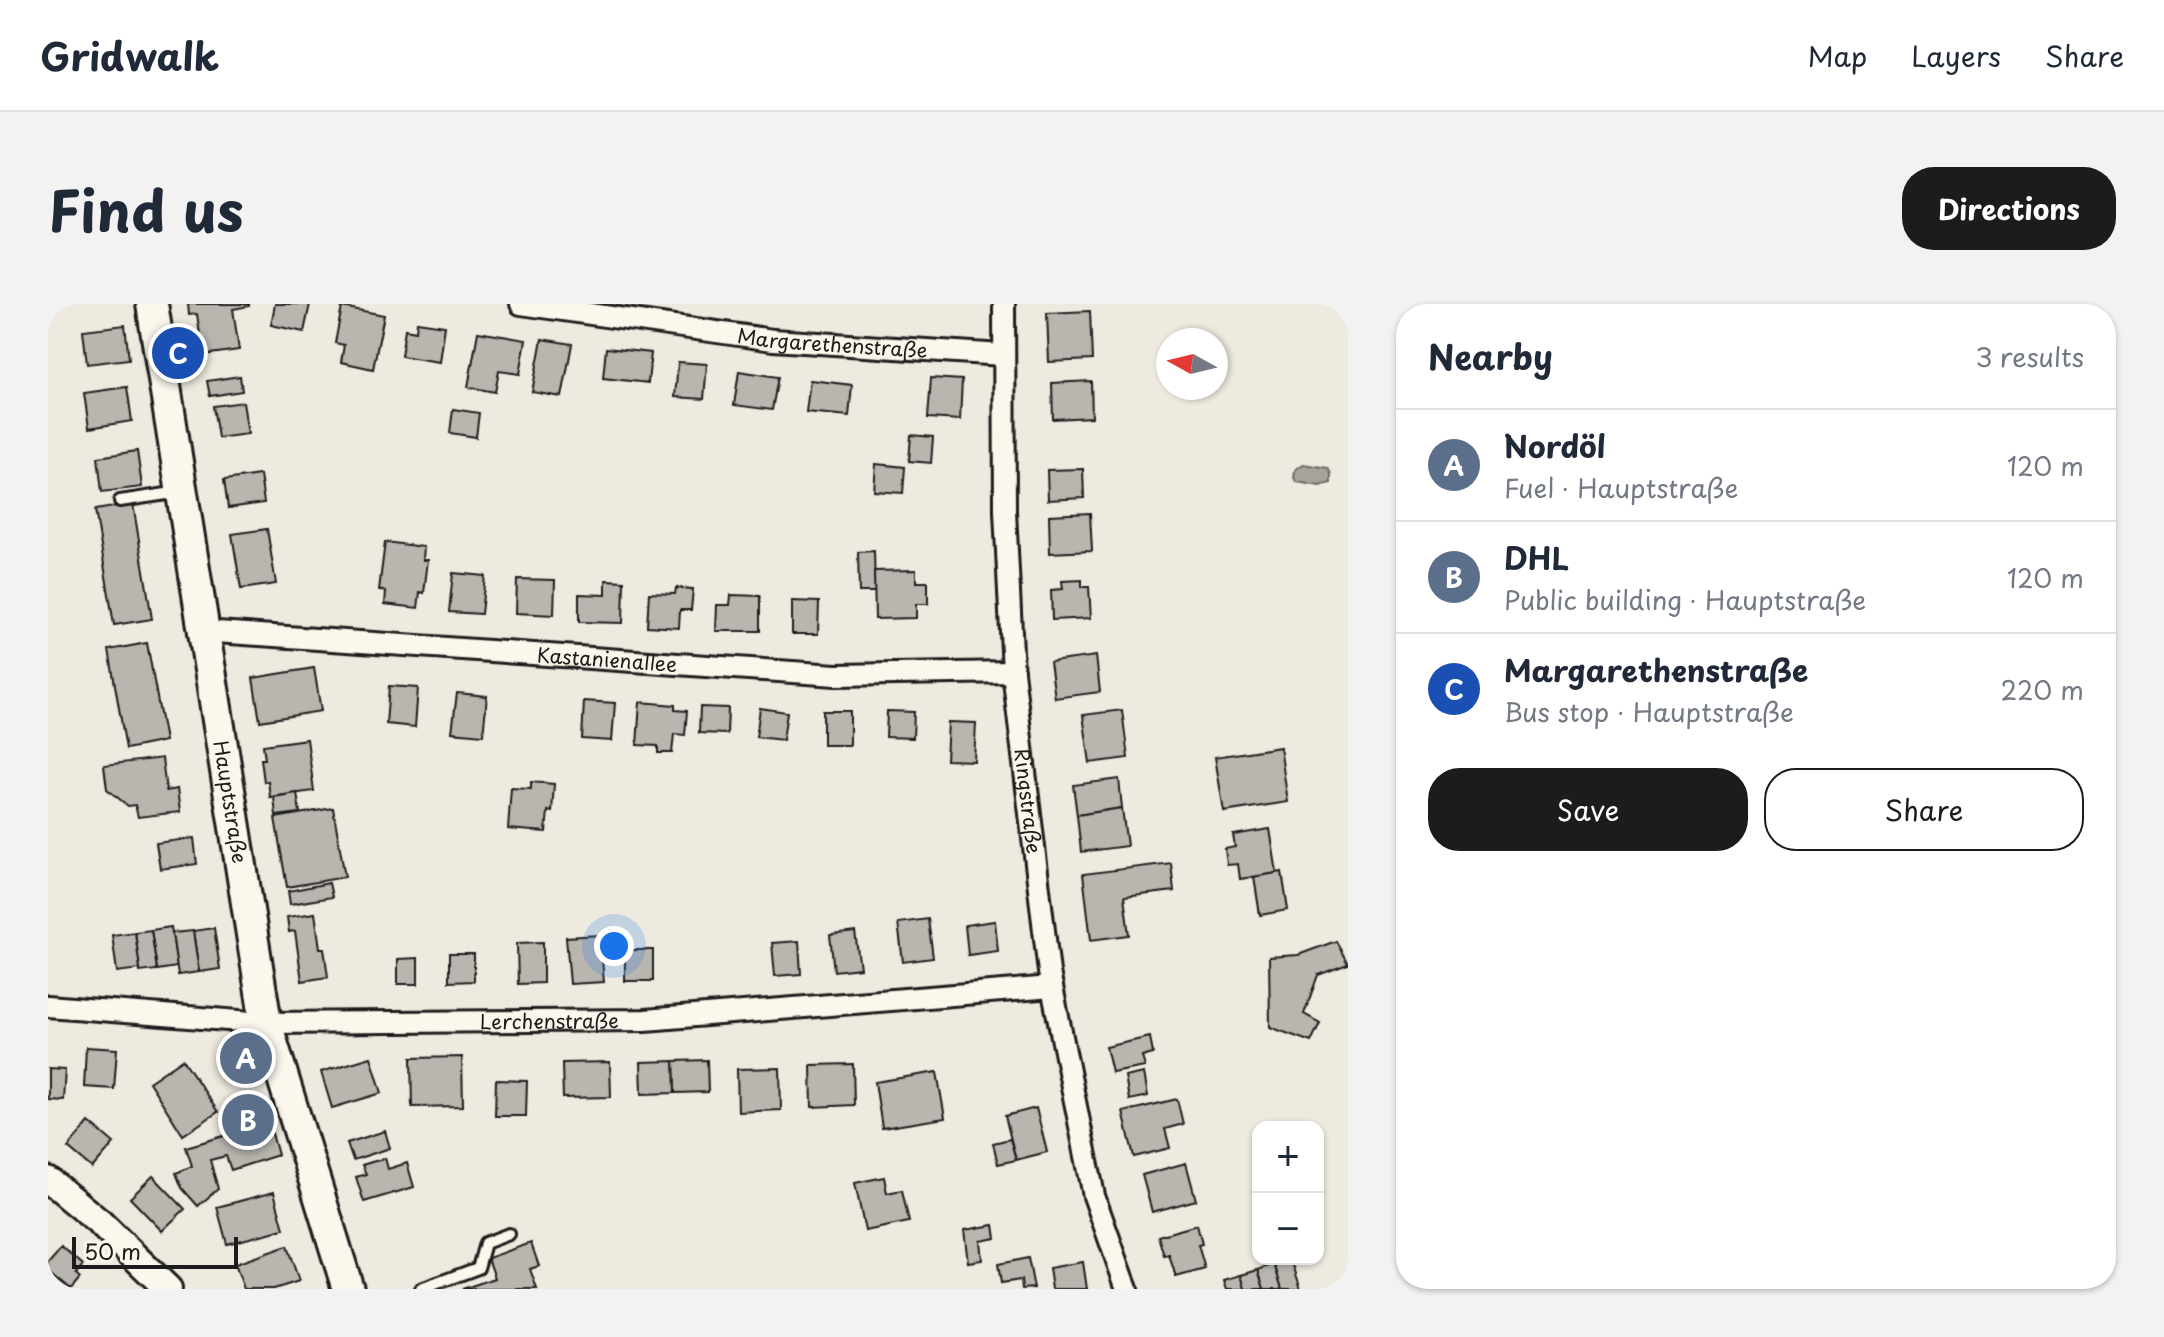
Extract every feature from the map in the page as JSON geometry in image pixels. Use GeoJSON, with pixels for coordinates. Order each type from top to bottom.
{"type":"FeatureCollection","features":[{"type":"Feature","properties":{"kind":"main road","name":"Hauptstraße"},"geometry":{"type":"LineString","coordinates":[[152,304],[266,1023],[348,1289]]}},
{"type":"Feature","properties":{"kind":"street","name":"Margarethenstraße"},"geometry":{"type":"LineString","coordinates":[[521,304],[773,340],[1003,355]]}},
{"type":"Feature","properties":{"kind":"street","name":"Ringstraße"},"geometry":{"type":"LineString","coordinates":[[1004,304],[1005,511],[1013,672],[1052,987],[1094,1196],[1127,1289]]}},
{"type":"Feature","properties":{"kind":"street","name":"Kastanienallee"},"geometry":{"type":"LineString","coordinates":[[202,631],[836,675],[1013,672]]}},
{"type":"Feature","properties":{"kind":"street","name":"Lerchenstraße"},"geometry":{"type":"LineString","coordinates":[[48,1006],[266,1023],[645,1020],[1052,987]]}},
{"type":"Feature","properties":{"kind":"street"},"geometry":{"type":"LineString","coordinates":[[48,1180],[100,1223],[168,1289]]}},
{"type":"Feature","properties":{"kind":"lane"},"geometry":{"type":"LineString","coordinates":[[120,501],[182,492]]}},
{"type":"Feature","properties":{"kind":"lane"},"geometry":{"type":"LineString","coordinates":[[421,1289],[478,1268],[485,1243],[509,1234]]}},
{"type":"Feature","properties":{"kind":"shaded area"},"geometry":{"type":"Polygon","coordinates":[[[1303,464],[1328,468],[1331,483],[1320,486],[1297,482],[1295,470],[1303,464]]]}},
{"type":"Feature","properties":{"kind":"building"},"geometry":{"type":"Polygon","coordinates":[[[188,304],[249,304],[233,309],[239,350],[203,355],[197,314],[189,315],[188,304]]]}},
{"type":"Feature","properties":{"kind":"building"},"geometry":{"type":"Polygon","coordinates":[[[275,304],[310,304],[304,332],[271,325],[275,304]]]}},
{"type":"Feature","properties":{"kind":"building"},"geometry":{"type":"Polygon","coordinates":[[[342,307],[384,315],[373,369],[341,362],[344,345],[335,343],[342,307]]]}},
{"type":"Feature","properties":{"kind":"building"},"geometry":{"type":"Polygon","coordinates":[[[1090,311],[1092,360],[1049,362],[1047,313],[1090,311]]]}},
{"type":"Feature","properties":{"kind":"building"},"geometry":{"type":"Polygon","coordinates":[[[417,322],[445,326],[440,362],[401,356],[405,329],[416,331],[417,322]]]}},
{"type":"Feature","properties":{"kind":"building"},"geometry":{"type":"Polygon","coordinates":[[[125,325],[129,359],[87,364],[83,330],[125,325]]]}},
{"type":"Feature","properties":{"kind":"building"},"geometry":{"type":"Polygon","coordinates":[[[478,332],[526,340],[520,374],[499,371],[495,392],[468,387],[478,332]]]}},
{"type":"Feature","properties":{"kind":"building"},"geometry":{"type":"Polygon","coordinates":[[[542,339],[572,344],[562,397],[532,392],[542,339]]]}},
{"type":"Feature","properties":{"kind":"building"},"geometry":{"type":"Polygon","coordinates":[[[606,348],[651,353],[648,383],[603,378],[606,348]]]}},
{"type":"Feature","properties":{"kind":"building"},"geometry":{"type":"Polygon","coordinates":[[[678,362],[707,364],[704,399],[675,397],[678,362]]]}},
{"type":"Feature","properties":{"kind":"building"},"geometry":{"type":"Polygon","coordinates":[[[739,371],[778,377],[772,410],[734,405],[739,371]]]}},
{"type":"Feature","properties":{"kind":"building"},"geometry":{"type":"Polygon","coordinates":[[[240,376],[242,391],[210,396],[207,381],[240,376]]]}},
{"type":"Feature","properties":{"kind":"building"},"geometry":{"type":"Polygon","coordinates":[[[931,378],[962,380],[960,420],[928,418],[931,378]]]}},
{"type":"Feature","properties":{"kind":"building"},"geometry":{"type":"Polygon","coordinates":[[[810,380],[852,385],[849,416],[806,412],[810,380]]]}},
{"type":"Feature","properties":{"kind":"building"},"geometry":{"type":"Polygon","coordinates":[[[1091,381],[1092,417],[1053,419],[1052,383],[1091,381]]]}},
{"type":"Feature","properties":{"kind":"building"},"geometry":{"type":"Polygon","coordinates":[[[127,387],[132,421],[89,428],[84,393],[127,387]]]}},
{"type":"Feature","properties":{"kind":"building"},"geometry":{"type":"Polygon","coordinates":[[[243,402],[248,434],[218,438],[213,406],[243,402]]]}},
{"type":"Feature","properties":{"kind":"building"},"geometry":{"type":"Polygon","coordinates":[[[453,409],[479,413],[476,437],[450,433],[453,409]]]}},
{"type":"Feature","properties":{"kind":"building"},"geometry":{"type":"Polygon","coordinates":[[[911,435],[933,437],[931,463],[909,461],[911,435]]]}},
{"type":"Feature","properties":{"kind":"building"},"geometry":{"type":"Polygon","coordinates":[[[137,451],[142,487],[102,492],[98,457],[137,451]]]}},
{"type":"Feature","properties":{"kind":"building"},"geometry":{"type":"Polygon","coordinates":[[[876,464],[905,467],[903,493],[874,491],[876,464]]]}},
{"type":"Feature","properties":{"kind":"building"},"geometry":{"type":"Polygon","coordinates":[[[1083,469],[1084,498],[1048,500],[1047,470],[1083,469]]]}},
{"type":"Feature","properties":{"kind":"building"},"geometry":{"type":"Polygon","coordinates":[[[260,475],[264,503],[228,508],[224,480],[260,475]]]}},
{"type":"Feature","properties":{"kind":"building"},"geometry":{"type":"Polygon","coordinates":[[[133,504],[152,619],[114,625],[95,510],[133,504]]]}},
{"type":"Feature","properties":{"kind":"building"},"geometry":{"type":"Polygon","coordinates":[[[1090,513],[1092,551],[1050,553],[1049,515],[1090,513]]]}},
{"type":"Feature","properties":{"kind":"building"},"geometry":{"type":"Polygon","coordinates":[[[267,529],[276,584],[241,589],[232,534],[267,529]]]}},
{"type":"Feature","properties":{"kind":"building"},"geometry":{"type":"Polygon","coordinates":[[[385,542],[424,547],[423,560],[428,560],[424,593],[420,592],[418,608],[385,604],[386,591],[379,590],[385,542]]]}},
{"type":"Feature","properties":{"kind":"building"},"geometry":{"type":"Polygon","coordinates":[[[874,551],[875,592],[859,592],[858,552],[874,551]]]}},
{"type":"Feature","properties":{"kind":"building"},"geometry":{"type":"Polygon","coordinates":[[[916,570],[916,582],[928,582],[928,604],[916,604],[916,618],[875,619],[874,571],[916,570]]]}},
{"type":"Feature","properties":{"kind":"building"},"geometry":{"type":"Polygon","coordinates":[[[453,573],[485,576],[481,614],[449,612],[453,573]]]}},
{"type":"Feature","properties":{"kind":"building"},"geometry":{"type":"Polygon","coordinates":[[[517,579],[555,580],[554,615],[516,613],[517,579]]]}},
{"type":"Feature","properties":{"kind":"building"},"geometry":{"type":"Polygon","coordinates":[[[606,580],[624,581],[623,623],[579,622],[579,594],[606,595],[606,580]]]}},
{"type":"Feature","properties":{"kind":"building"},"geometry":{"type":"Polygon","coordinates":[[[1082,580],[1082,587],[1089,587],[1091,618],[1052,620],[1051,590],[1063,589],[1062,581],[1082,580]]]}},
{"type":"Feature","properties":{"kind":"building"},"geometry":{"type":"Polygon","coordinates":[[[676,588],[693,589],[691,610],[680,610],[679,628],[647,626],[649,593],[675,594],[676,588]]]}},
{"type":"Feature","properties":{"kind":"building"},"geometry":{"type":"Polygon","coordinates":[[[731,595],[760,596],[760,631],[716,631],[717,605],[730,605],[731,595]]]}},
{"type":"Feature","properties":{"kind":"building"},"geometry":{"type":"Polygon","coordinates":[[[792,601],[819,602],[818,634],[792,634],[792,601]]]}},
{"type":"Feature","properties":{"kind":"building"},"geometry":{"type":"Polygon","coordinates":[[[147,643],[165,741],[126,749],[109,650],[147,643]]]}},
{"type":"Feature","properties":{"kind":"building"},"geometry":{"type":"Polygon","coordinates":[[[1096,656],[1100,692],[1055,698],[1050,662],[1096,656]]]}},
{"type":"Feature","properties":{"kind":"building"},"geometry":{"type":"Polygon","coordinates":[[[314,668],[321,711],[260,721],[253,678],[314,668]]]}},
{"type":"Feature","properties":{"kind":"building"},"geometry":{"type":"Polygon","coordinates":[[[389,686],[418,688],[415,727],[386,724],[389,686]]]}},
{"type":"Feature","properties":{"kind":"building"},"geometry":{"type":"Polygon","coordinates":[[[457,693],[487,696],[483,735],[452,732],[457,693]]]}},
{"type":"Feature","properties":{"kind":"building"},"geometry":{"type":"Polygon","coordinates":[[[584,701],[615,703],[612,741],[582,739],[584,701]]]}},
{"type":"Feature","properties":{"kind":"building"},"geometry":{"type":"Polygon","coordinates":[[[640,702],[675,705],[675,710],[687,711],[685,735],[674,734],[672,753],[658,753],[658,746],[637,745],[640,702]]]}},
{"type":"Feature","properties":{"kind":"building"},"geometry":{"type":"Polygon","coordinates":[[[700,707],[728,708],[727,734],[699,733],[700,707]]]}},
{"type":"Feature","properties":{"kind":"building"},"geometry":{"type":"Polygon","coordinates":[[[760,708],[787,712],[783,740],[756,737],[760,708]]]}},
{"type":"Feature","properties":{"kind":"building"},"geometry":{"type":"Polygon","coordinates":[[[1122,710],[1128,758],[1090,763],[1083,715],[1122,710]]]}},
{"type":"Feature","properties":{"kind":"building"},"geometry":{"type":"Polygon","coordinates":[[[823,711],[850,711],[850,745],[823,745],[823,711]]]}},
{"type":"Feature","properties":{"kind":"building"},"geometry":{"type":"Polygon","coordinates":[[[887,711],[914,712],[913,738],[886,737],[887,711]]]}},
{"type":"Feature","properties":{"kind":"building"},"geometry":{"type":"Polygon","coordinates":[[[948,722],[976,723],[974,761],[946,760],[948,722]]]}},
{"type":"Feature","properties":{"kind":"building"},"geometry":{"type":"Polygon","coordinates":[[[307,739],[314,791],[270,797],[268,781],[264,782],[263,745],[307,739]]]}},
{"type":"Feature","properties":{"kind":"building"},"geometry":{"type":"Polygon","coordinates":[[[1280,747],[1288,802],[1224,812],[1215,757],[1280,747]]]}},
{"type":"Feature","properties":{"kind":"building"},"geometry":{"type":"Polygon","coordinates":[[[162,758],[166,791],[177,789],[180,812],[138,817],[135,805],[128,806],[107,789],[104,765],[162,758]]]}},
{"type":"Feature","properties":{"kind":"building"},"geometry":{"type":"Polygon","coordinates":[[[1119,779],[1122,808],[1077,815],[1073,785],[1119,779]]]}},
{"type":"Feature","properties":{"kind":"building"},"geometry":{"type":"Polygon","coordinates":[[[531,782],[554,784],[552,812],[548,811],[546,832],[508,829],[511,788],[531,789],[531,782]]]}},
{"type":"Feature","properties":{"kind":"building"},"geometry":{"type":"Polygon","coordinates":[[[297,793],[300,813],[276,816],[274,797],[297,793]]]}},
{"type":"Feature","properties":{"kind":"building"},"geometry":{"type":"Polygon","coordinates":[[[333,808],[345,877],[287,887],[275,818],[333,808]]]}},
{"type":"Feature","properties":{"kind":"building"},"geometry":{"type":"Polygon","coordinates":[[[1122,808],[1127,846],[1081,852],[1077,815],[1122,808]]]}},
{"type":"Feature","properties":{"kind":"building"},"geometry":{"type":"Polygon","coordinates":[[[1270,829],[1277,873],[1240,879],[1238,864],[1227,865],[1225,849],[1235,847],[1233,835],[1270,829]]]}},
{"type":"Feature","properties":{"kind":"building"},"geometry":{"type":"Polygon","coordinates":[[[194,838],[197,864],[160,869],[156,843],[194,838]]]}},
{"type":"Feature","properties":{"kind":"building"},"geometry":{"type":"Polygon","coordinates":[[[1171,863],[1174,891],[1124,897],[1129,935],[1091,940],[1083,874],[1171,863]]]}},
{"type":"Feature","properties":{"kind":"building"},"geometry":{"type":"Polygon","coordinates":[[[1282,872],[1288,910],[1260,915],[1254,877],[1282,872]]]}},
{"type":"Feature","properties":{"kind":"building"},"geometry":{"type":"Polygon","coordinates":[[[329,883],[332,897],[290,904],[288,891],[329,883]]]}},
{"type":"Feature","properties":{"kind":"building"},"geometry":{"type":"Polygon","coordinates":[[[315,913],[328,977],[302,981],[295,931],[289,932],[287,917],[315,913]]]}},
{"type":"Feature","properties":{"kind":"building"},"geometry":{"type":"Polygon","coordinates":[[[928,919],[933,958],[903,962],[898,923],[928,919]]]}},
{"type":"Feature","properties":{"kind":"building"},"geometry":{"type":"Polygon","coordinates":[[[995,921],[998,951],[968,955],[965,925],[995,921]]]}},
{"type":"Feature","properties":{"kind":"building"},"geometry":{"type":"Polygon","coordinates":[[[171,927],[177,967],[157,970],[151,930],[171,927]]]}},
{"type":"Feature","properties":{"kind":"building"},"geometry":{"type":"Polygon","coordinates":[[[214,928],[220,969],[199,972],[193,931],[214,928]]]}},
{"type":"Feature","properties":{"kind":"building"},"geometry":{"type":"Polygon","coordinates":[[[151,930],[157,970],[140,972],[135,932],[151,930]]]}},
{"type":"Feature","properties":{"kind":"building"},"geometry":{"type":"Polygon","coordinates":[[[193,931],[199,972],[178,975],[172,933],[193,931]]]}},
{"type":"Feature","properties":{"kind":"building"},"geometry":{"type":"Polygon","coordinates":[[[135,932],[140,969],[117,972],[112,935],[135,932]]]}},
{"type":"Feature","properties":{"kind":"building"},"geometry":{"type":"Polygon","coordinates":[[[855,932],[860,968],[834,971],[830,935],[855,932]]]}},
{"type":"Feature","properties":{"kind":"building"},"geometry":{"type":"Polygon","coordinates":[[[600,935],[604,982],[570,984],[566,937],[600,935]]]}},
{"type":"Feature","properties":{"kind":"building"},"geometry":{"type":"Polygon","coordinates":[[[799,941],[801,974],[775,976],[772,943],[799,941]]]}},
{"type":"Feature","properties":{"kind":"building"},"geometry":{"type":"Polygon","coordinates":[[[1336,941],[1348,964],[1318,975],[1304,1014],[1320,1023],[1311,1042],[1270,1027],[1269,957],[1298,955],[1336,941]]]}},
{"type":"Feature","properties":{"kind":"building"},"geometry":{"type":"Polygon","coordinates":[[[543,942],[543,983],[518,984],[517,943],[543,942]]]}},
{"type":"Feature","properties":{"kind":"building"},"geometry":{"type":"Polygon","coordinates":[[[625,950],[653,950],[653,981],[625,981],[625,950]]]}},
{"type":"Feature","properties":{"kind":"building"},"geometry":{"type":"Polygon","coordinates":[[[449,954],[474,954],[474,981],[449,982],[449,954]]]}},
{"type":"Feature","properties":{"kind":"building"},"geometry":{"type":"Polygon","coordinates":[[[418,958],[418,984],[398,984],[398,959],[418,958]]]}},
{"type":"Feature","properties":{"kind":"building"},"geometry":{"type":"Polygon","coordinates":[[[1150,1037],[1153,1054],[1142,1057],[1145,1067],[1112,1073],[1106,1047],[1150,1037]]]}},
{"type":"Feature","properties":{"kind":"building"},"geometry":{"type":"Polygon","coordinates":[[[86,1047],[117,1049],[114,1089],[84,1087],[86,1047]]]}},
{"type":"Feature","properties":{"kind":"building"},"geometry":{"type":"Polygon","coordinates":[[[371,1057],[382,1093],[332,1108],[321,1072],[371,1057]]]}},
{"type":"Feature","properties":{"kind":"building"},"geometry":{"type":"Polygon","coordinates":[[[462,1057],[463,1106],[412,1107],[411,1058],[462,1057]]]}},
{"type":"Feature","properties":{"kind":"building"},"geometry":{"type":"Polygon","coordinates":[[[183,1059],[218,1112],[183,1135],[149,1082],[183,1059]]]}},
{"type":"Feature","properties":{"kind":"building"},"geometry":{"type":"Polygon","coordinates":[[[707,1060],[708,1092],[675,1093],[674,1061],[707,1060]]]}},
{"type":"Feature","properties":{"kind":"building"},"geometry":{"type":"Polygon","coordinates":[[[674,1061],[675,1093],[642,1094],[641,1062],[674,1061]]]}},
{"type":"Feature","properties":{"kind":"building"},"geometry":{"type":"Polygon","coordinates":[[[610,1062],[611,1097],[563,1098],[562,1063],[610,1062]]]}},
{"type":"Feature","properties":{"kind":"building"},"geometry":{"type":"Polygon","coordinates":[[[853,1064],[854,1105],[812,1107],[811,1065],[853,1064]]]}},
{"type":"Feature","properties":{"kind":"building"},"geometry":{"type":"Polygon","coordinates":[[[780,1068],[781,1110],[738,1112],[737,1069],[780,1068]]]}},
{"type":"Feature","properties":{"kind":"building"},"geometry":{"type":"Polygon","coordinates":[[[48,1069],[65,1070],[63,1100],[48,1099],[48,1069]]]}},
{"type":"Feature","properties":{"kind":"building"},"geometry":{"type":"Polygon","coordinates":[[[937,1072],[945,1118],[882,1128],[875,1082],[937,1072]]]}},
{"type":"Feature","properties":{"kind":"building"},"geometry":{"type":"Polygon","coordinates":[[[1144,1073],[1148,1096],[1129,1100],[1125,1077],[1144,1073]]]}},
{"type":"Feature","properties":{"kind":"building"},"geometry":{"type":"Polygon","coordinates":[[[496,1080],[527,1081],[526,1116],[495,1116],[496,1080]]]}},
{"type":"Feature","properties":{"kind":"building"},"geometry":{"type":"Polygon","coordinates":[[[1177,1099],[1183,1124],[1165,1129],[1170,1148],[1134,1157],[1123,1112],[1177,1099]]]}},
{"type":"Feature","properties":{"kind":"building"},"geometry":{"type":"Polygon","coordinates":[[[1036,1108],[1047,1152],[1016,1160],[1005,1116],[1036,1108]]]}},
{"type":"Feature","properties":{"kind":"building"},"geometry":{"type":"Polygon","coordinates":[[[89,1122],[114,1143],[92,1168],[68,1148],[89,1122]]]}},
{"type":"Feature","properties":{"kind":"building"},"geometry":{"type":"Polygon","coordinates":[[[269,1123],[278,1155],[231,1170],[226,1156],[210,1160],[218,1189],[198,1206],[182,1188],[176,1173],[192,1166],[186,1147],[269,1123]]]}},
{"type":"Feature","properties":{"kind":"building"},"geometry":{"type":"Polygon","coordinates":[[[385,1131],[390,1148],[353,1160],[347,1143],[385,1131]]]}},
{"type":"Feature","properties":{"kind":"building"},"geometry":{"type":"Polygon","coordinates":[[[1010,1139],[1016,1160],[998,1164],[993,1143],[1010,1139]]]}},
{"type":"Feature","properties":{"kind":"building"},"geometry":{"type":"Polygon","coordinates":[[[385,1158],[388,1169],[407,1163],[414,1187],[364,1202],[356,1177],[366,1174],[362,1165],[385,1158]]]}},
{"type":"Feature","properties":{"kind":"building"},"geometry":{"type":"Polygon","coordinates":[[[1186,1163],[1196,1200],[1152,1212],[1142,1175],[1186,1163]]]}},
{"type":"Feature","properties":{"kind":"building"},"geometry":{"type":"Polygon","coordinates":[[[153,1176],[185,1209],[162,1231],[130,1198],[153,1176]]]}},
{"type":"Feature","properties":{"kind":"building"},"geometry":{"type":"Polygon","coordinates":[[[884,1177],[887,1193],[902,1190],[909,1222],[865,1231],[855,1183],[884,1177]]]}},
{"type":"Feature","properties":{"kind":"building"},"geometry":{"type":"Polygon","coordinates":[[[274,1192],[284,1229],[227,1244],[217,1207],[274,1192]]]}},
{"type":"Feature","properties":{"kind":"building"},"geometry":{"type":"Polygon","coordinates":[[[994,1225],[996,1238],[980,1241],[982,1260],[968,1262],[964,1230],[994,1225]]]}},
{"type":"Feature","properties":{"kind":"building"},"geometry":{"type":"Polygon","coordinates":[[[1197,1225],[1202,1244],[1198,1245],[1205,1269],[1176,1277],[1169,1255],[1164,1256],[1158,1236],[1197,1225]]]}},
{"type":"Feature","properties":{"kind":"building"},"geometry":{"type":"Polygon","coordinates":[[[531,1243],[539,1266],[530,1269],[537,1289],[462,1289],[495,1278],[488,1258],[531,1243]]]}},
{"type":"Feature","properties":{"kind":"building"},"geometry":{"type":"Polygon","coordinates":[[[61,1246],[83,1265],[76,1274],[80,1278],[71,1289],[48,1270],[48,1261],[61,1246]]]}},
{"type":"Feature","properties":{"kind":"building"},"geometry":{"type":"Polygon","coordinates":[[[287,1246],[299,1281],[274,1289],[244,1289],[235,1264],[287,1246]]]}},
{"type":"Feature","properties":{"kind":"building"},"geometry":{"type":"Polygon","coordinates":[[[1028,1258],[1034,1288],[1022,1289],[1021,1280],[1001,1283],[998,1264],[1028,1258]]]}},
{"type":"Feature","properties":{"kind":"building"},"geometry":{"type":"Polygon","coordinates":[[[1083,1262],[1087,1289],[1052,1289],[1049,1268],[1083,1262]]]}},
{"type":"Feature","properties":{"kind":"building"},"geometry":{"type":"Polygon","coordinates":[[[1274,1265],[1293,1265],[1301,1289],[1282,1289],[1274,1265]]]}},
{"type":"Feature","properties":{"kind":"building"},"geometry":{"type":"Polygon","coordinates":[[[1274,1265],[1282,1289],[1264,1289],[1258,1270],[1274,1265]]]}},
{"type":"Feature","properties":{"kind":"building"},"geometry":{"type":"Polygon","coordinates":[[[1258,1270],[1264,1289],[1245,1289],[1241,1275],[1258,1270]]]}},
{"type":"Feature","properties":{"kind":"building"},"geometry":{"type":"Polygon","coordinates":[[[1241,1275],[1245,1289],[1227,1289],[1224,1280],[1241,1275]]]}},
{"type":"Feature","properties":{"kind":"place","name":"Margarethenstraße"},"geometry":{"type":"Point","coordinates":[178,353]}},
{"type":"Feature","properties":{"kind":"place","name":"Nordöl"},"geometry":{"type":"Point","coordinates":[246,1058]}},
{"type":"Feature","properties":{"kind":"place","name":"DHL"},"geometry":{"type":"Point","coordinates":[248,1120]}}]}
